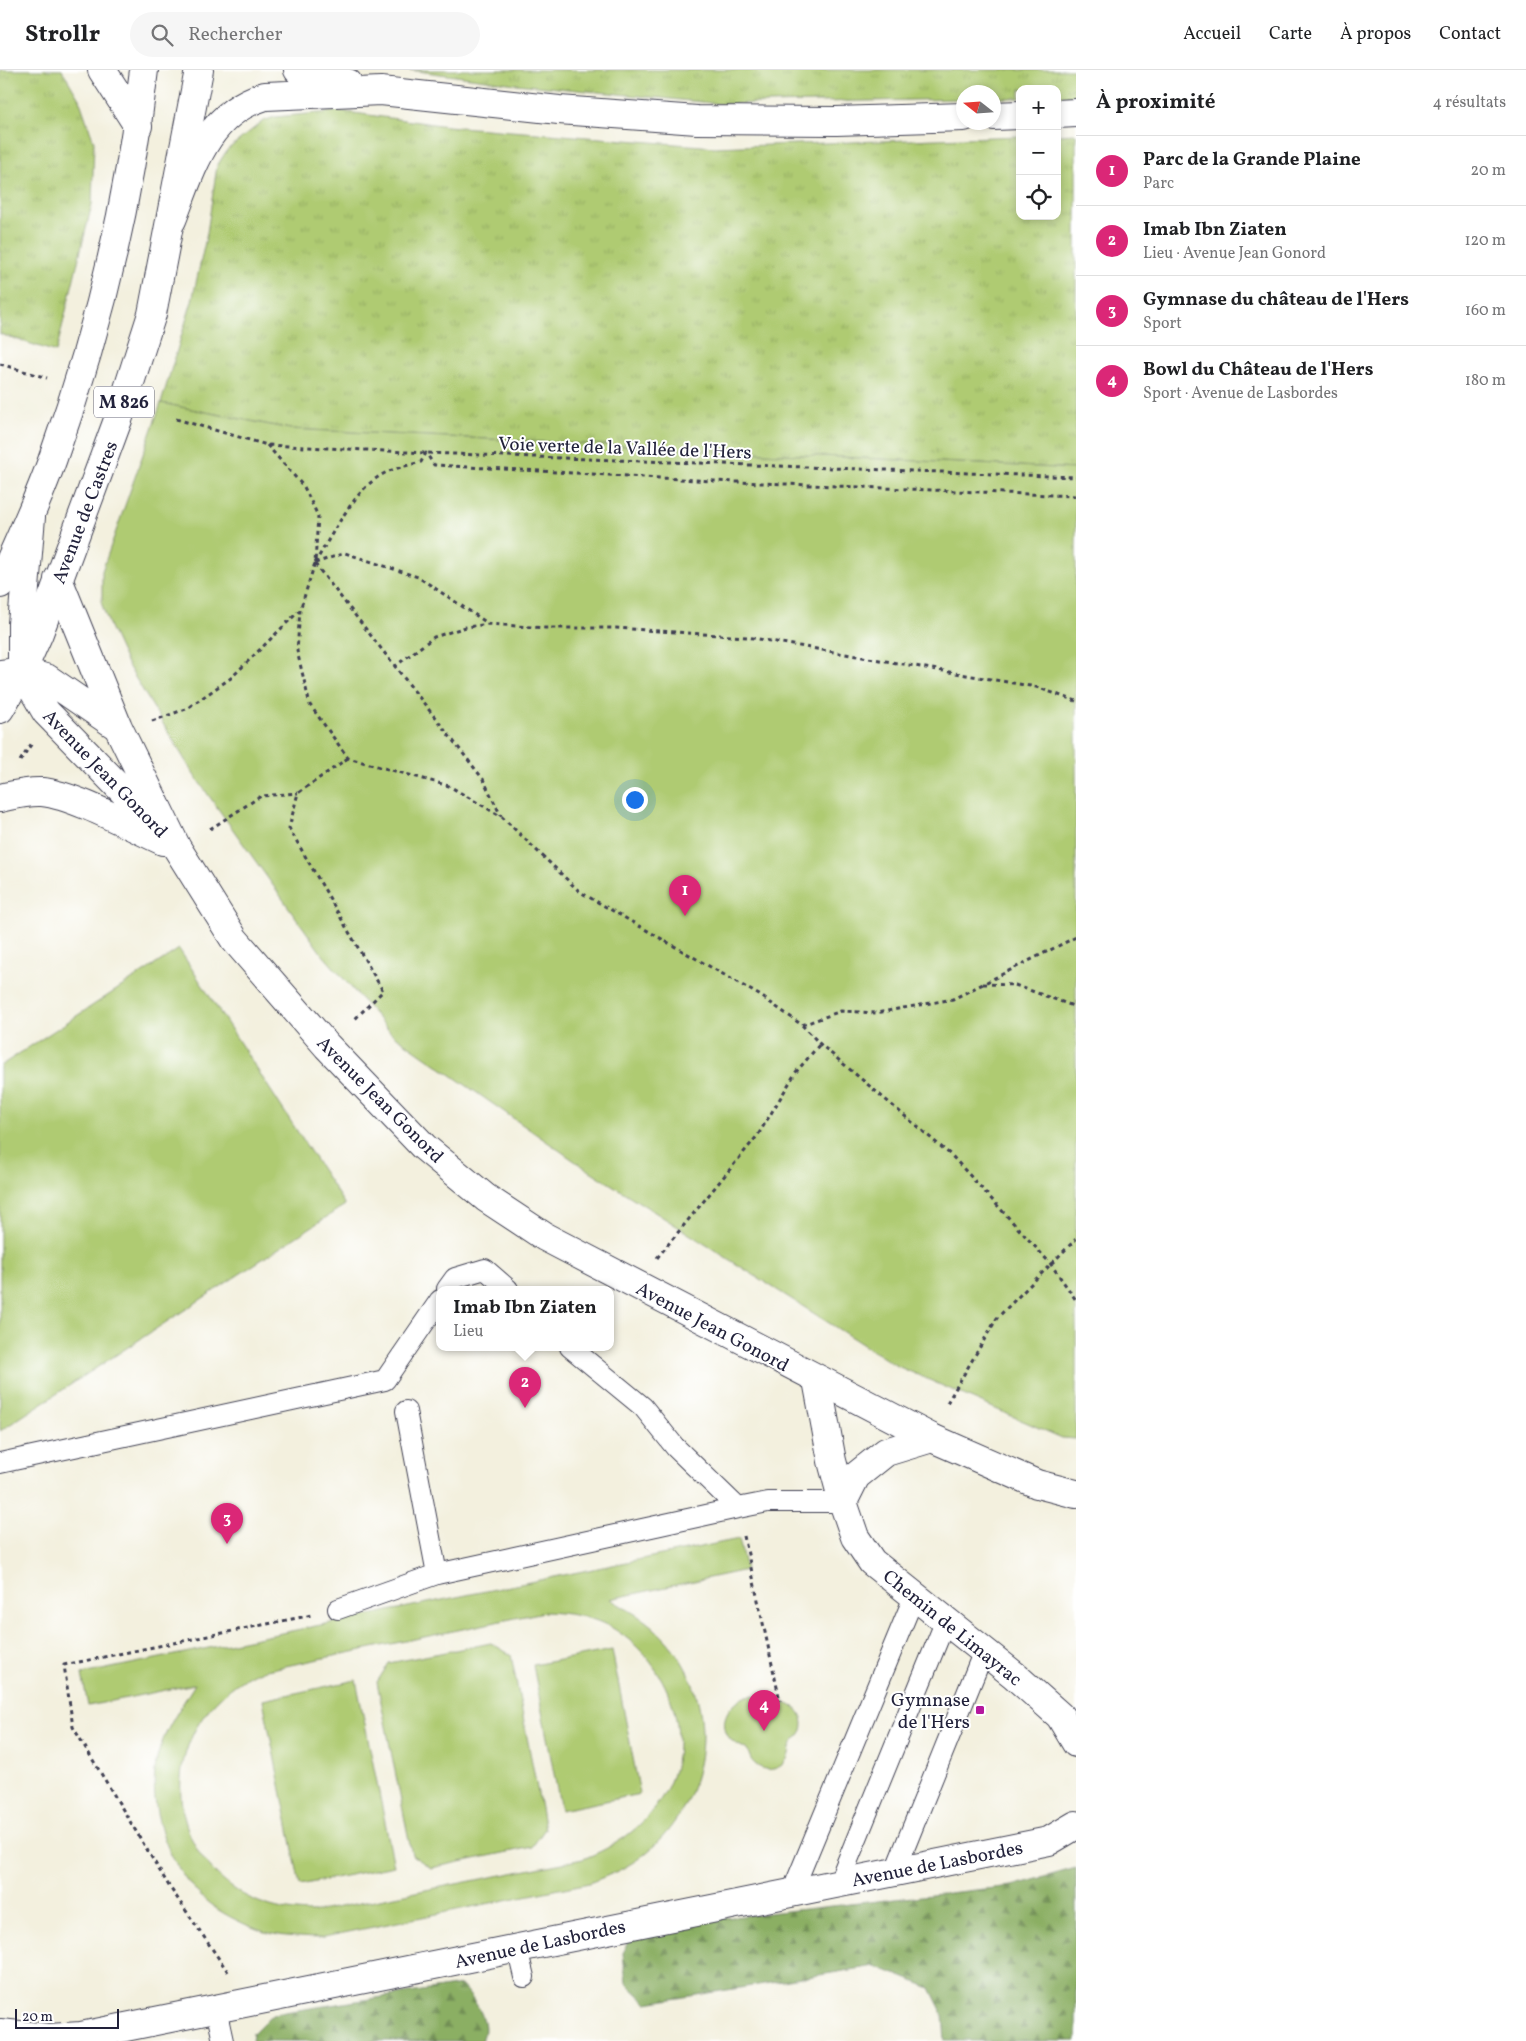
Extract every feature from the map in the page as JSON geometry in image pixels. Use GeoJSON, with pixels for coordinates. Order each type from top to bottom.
{"type":"FeatureCollection","features":[{"type":"Feature","properties":{"kind":"main road"},"geometry":{"type":"LineString","coordinates":[[102,70],[138,126]]}},
{"type":"Feature","properties":{"kind":"main road","name":"M 826"},"geometry":{"type":"LineString","coordinates":[[32,512],[69,412],[96,321],[117,234],[138,126],[144,70]]}},
{"type":"Feature","properties":{"kind":"main road","name":"M 826"},"geometry":{"type":"LineString","coordinates":[[172,220],[198,70]]}},
{"type":"Feature","properties":{"kind":"main road"},"geometry":{"type":"LineString","coordinates":[[298,70],[381,91],[559,110],[697,120],[836,122],[956,117]]}},
{"type":"Feature","properties":{"kind":"main road"},"geometry":{"type":"LineString","coordinates":[[172,220],[205,142],[216,125],[234,109],[248,101],[266,96],[381,91]]}},
{"type":"Feature","properties":{"kind":"main road"},"geometry":{"type":"LineString","coordinates":[[1061,114],[1076,113]]}},
{"type":"Feature","properties":{"kind":"main road"},"geometry":{"type":"LineString","coordinates":[[1001,116],[1016,115]]}},
{"type":"Feature","properties":{"kind":"main road","name":"Avenue de Castres"},"geometry":{"type":"LineString","coordinates":[[0,709],[11,673],[39,634],[116,426],[146,333],[172,220]]}},
{"type":"Feature","properties":{"kind":"main road"},"geometry":{"type":"LineString","coordinates":[[0,584],[32,512]]}},
{"type":"Feature","properties":{"kind":"main road"},"geometry":{"type":"LineString","coordinates":[[11,673],[22,624],[32,512]]}},
{"type":"Feature","properties":{"kind":"main road","name":"Avenue Jean Gonord"},"geometry":{"type":"LineString","coordinates":[[58,579],[118,727],[177,848],[234,939],[327,1046],[431,1152],[486,1198],[545,1237],[932,1438],[1037,1484],[1076,1494]]}},
{"type":"Feature","properties":{"kind":"main road","name":"Avenue Jean Gonord"},"geometry":{"type":"LineString","coordinates":[[11,673],[48,679],[118,727]]}},
{"type":"Feature","properties":{"kind":"main road","name":"Avenue Jean Gonord"},"geometry":{"type":"LineString","coordinates":[[11,673],[177,848]]}},
{"type":"Feature","properties":{"kind":"main road","name":"Avenue Jean Gonord"},"geometry":{"type":"LineString","coordinates":[[0,798],[21,793],[43,792],[71,800],[177,848]]}},
{"type":"Feature","properties":{"kind":"main road","name":"Chemin de Limayrac"},"geometry":{"type":"LineString","coordinates":[[818,1380],[832,1461],[843,1502],[855,1537],[872,1562],[914,1598],[946,1620],[1014,1675],[1060,1716],[1076,1743]]}},
{"type":"Feature","properties":{"kind":"main road"},"geometry":{"type":"LineString","coordinates":[[843,1502],[856,1476],[886,1452],[932,1438]]}},
{"type":"Feature","properties":{"kind":"main road","name":"Avenue de Lasbordes"},"geometry":{"type":"LineString","coordinates":[[0,2033],[49,2038],[81,2036],[1049,1841],[1076,1825]]}},
{"type":"Feature","properties":{"kind":"lane"},"geometry":{"type":"LineString","coordinates":[[449,1286],[455,1278],[485,1269],[505,1286]]}},
{"type":"Feature","properties":{"kind":"lane"},"geometry":{"type":"LineString","coordinates":[[0,1463],[384,1380],[436,1306]]}},
{"type":"Feature","properties":{"kind":"lane"},"geometry":{"type":"LineString","coordinates":[[575,1351],[643,1407],[675,1447],[738,1508]]}},
{"type":"Feature","properties":{"kind":"lane"},"geometry":{"type":"LineString","coordinates":[[406,1411],[437,1574]]}},
{"type":"Feature","properties":{"kind":"lane"},"geometry":{"type":"LineString","coordinates":[[338,1609],[437,1574],[738,1508],[768,1502],[843,1502]]}},
{"type":"Feature","properties":{"kind":"lane"},"geometry":{"type":"LineString","coordinates":[[792,1892],[914,1598]]}},
{"type":"Feature","properties":{"kind":"lane"},"geometry":{"type":"LineString","coordinates":[[839,1882],[946,1620]]}},
{"type":"Feature","properties":{"kind":"lane"},"geometry":{"type":"LineString","coordinates":[[895,1871],[984,1651]]}},
{"type":"Feature","properties":{"kind":"lane"},"geometry":{"type":"LineString","coordinates":[[517,1948],[524,1977]]}},
{"type":"Feature","properties":{"kind":"lane"},"geometry":{"type":"LineString","coordinates":[[216,2009],[223,2041]]}},
{"type":"Feature","properties":{"kind":"path"},"geometry":{"type":"LineString","coordinates":[[0,364],[48,378]]}},
{"type":"Feature","properties":{"kind":"path","name":"Voie verte de la Vallée de l'Hers"},"geometry":{"type":"LineString","coordinates":[[176,418],[266,445],[426,453],[1076,477]]}},
{"type":"Feature","properties":{"kind":"path"},"geometry":{"type":"LineString","coordinates":[[266,445],[304,487],[318,516],[314,563],[300,610],[297,651],[310,705],[348,758],[449,786],[502,817],[580,892],[761,996],[802,1026],[820,1044],[952,1156],[1050,1263],[1076,1300]]}},
{"type":"Feature","properties":{"kind":"path"},"geometry":{"type":"LineString","coordinates":[[314,563],[344,514],[373,480],[398,468],[421,462],[426,453],[434,465],[724,482],[1076,496]]}},
{"type":"Feature","properties":{"kind":"path"},"geometry":{"type":"LineString","coordinates":[[314,563],[345,553],[418,576],[489,624]]}},
{"type":"Feature","properties":{"kind":"path"},"geometry":{"type":"LineString","coordinates":[[314,563],[483,779],[502,817]]}},
{"type":"Feature","properties":{"kind":"path"},"geometry":{"type":"LineString","coordinates":[[152,721],[186,709],[230,678],[300,610]]}},
{"type":"Feature","properties":{"kind":"path"},"geometry":{"type":"LineString","coordinates":[[394,666],[434,636],[466,627],[489,624],[545,628],[616,628],[747,637],[1036,687],[1076,701]]}},
{"type":"Feature","properties":{"kind":"path"},"geometry":{"type":"LineString","coordinates":[[210,829],[262,796],[298,793],[348,758]]}},
{"type":"Feature","properties":{"kind":"path"},"geometry":{"type":"LineString","coordinates":[[298,793],[289,828],[383,991],[353,1021]]}},
{"type":"Feature","properties":{"kind":"path"},"geometry":{"type":"LineString","coordinates":[[802,1026],[841,1011],[876,1013],[954,999],[1076,937]]}},
{"type":"Feature","properties":{"kind":"path"},"geometry":{"type":"LineString","coordinates":[[982,984],[1015,985],[1076,1007]]}},
{"type":"Feature","properties":{"kind":"path"},"geometry":{"type":"LineString","coordinates":[[656,1260],[758,1134],[796,1072],[820,1044]]}},
{"type":"Feature","properties":{"kind":"path"},"geometry":{"type":"LineString","coordinates":[[947,1403],[996,1318],[1076,1239]]}},
{"type":"Feature","properties":{"kind":"path"},"geometry":{"type":"LineString","coordinates":[[738,1508],[780,1702]]}},
{"type":"Feature","properties":{"kind":"path"},"geometry":{"type":"LineString","coordinates":[[228,1972],[169,1886],[72,1727],[64,1664],[338,1609]]}},
{"type":"Feature","properties":{"kind":"green space"},"geometry":{"type":"Polygon","coordinates":[[[0,70],[62,70],[79,99],[94,142],[92,204],[56,352],[0,334],[0,70]]]}},
{"type":"Feature","properties":{"kind":"green space"},"geometry":{"type":"Polygon","coordinates":[[[410,70],[1076,70],[1076,96],[1061,97],[1061,85],[1016,85],[1016,98],[1001,98],[1001,85],[956,85],[956,99],[721,104],[516,84],[410,70]]]}},
{"type":"Feature","properties":{"kind":"green space"},"geometry":{"type":"Polygon","coordinates":[[[340,111],[447,126],[714,147],[1016,136],[1016,220],[1061,220],[1061,135],[1076,134],[1076,469],[290,429],[161,403],[192,301],[207,233],[217,166],[227,150],[263,121],[275,117],[340,111]]]}},
{"type":"Feature","properties":{"kind":"green space"},"geometry":{"type":"Polygon","coordinates":[[[161,403],[290,429],[1076,469],[1076,1439],[1062,1438],[895,1365],[576,1162],[391,1033],[322,954],[194,775],[127,664],[110,627],[102,605],[102,571],[161,403]]]}},
{"type":"Feature","properties":{"kind":"green space"},"geometry":{"type":"Polygon","coordinates":[[[179,949],[345,1205],[0,1431],[0,1066],[179,949]]]}},
{"type":"Feature","properties":{"kind":"green space"},"geometry":{"type":"Polygon","coordinates":[[[739,1539],[746,1570],[610,1599],[652,1626],[678,1656],[693,1684],[700,1713],[702,1744],[697,1774],[686,1803],[669,1830],[646,1853],[619,1870],[589,1883],[319,1938],[274,1934],[259,1930],[231,1917],[205,1900],[182,1873],[172,1857],[159,1823],[154,1788],[155,1770],[165,1736],[195,1684],[88,1706],[82,1674],[739,1539]],[[544,1612],[257,1672],[217,1700],[192,1736],[181,1776],[184,1816],[199,1853],[226,1883],[265,1904],[314,1912],[583,1859],[617,1842],[646,1818],[662,1797],[672,1776],[677,1753],[678,1730],[673,1708],[665,1686],[653,1666],[638,1648],[620,1633],[593,1620],[574,1615],[544,1612]]]}},
{"type":"Feature","properties":{"kind":"green space"},"geometry":{"type":"Polygon","coordinates":[[[491,1643],[511,1655],[545,1829],[532,1847],[431,1868],[412,1855],[377,1682],[389,1663],[491,1643]]]}},
{"type":"Feature","properties":{"kind":"green space"},"geometry":{"type":"Polygon","coordinates":[[[612,1650],[640,1794],[561,1810],[533,1665],[612,1650]]]}},
{"type":"Feature","properties":{"kind":"green space"},"geometry":{"type":"Polygon","coordinates":[[[356,1680],[394,1866],[300,1885],[263,1700],[356,1680]]]}},
{"type":"Feature","properties":{"kind":"green space"},"geometry":{"type":"Polygon","coordinates":[[[751,1695],[770,1703],[788,1703],[796,1708],[803,1720],[802,1730],[792,1743],[787,1759],[776,1768],[767,1769],[758,1766],[752,1760],[747,1750],[733,1742],[726,1733],[725,1719],[728,1712],[737,1701],[751,1695]]]}},
{"type":"Feature","properties":{"kind":"green space"},"geometry":{"type":"Polygon","coordinates":[[[1076,1868],[1076,2041],[945,2041],[943,2014],[930,1988],[875,1966],[647,2003],[626,1983],[623,1953],[634,1928],[1012,1886],[1076,1868]]]}},
{"type":"Feature","properties":{"kind":"green space"},"geometry":{"type":"Polygon","coordinates":[[[461,1985],[476,2004],[483,2018],[485,2033],[482,2041],[252,2041],[253,2033],[272,2014],[461,1985]]]}},
{"type":"Feature","properties":{"kind":"place","name":"Parc de la Grande Plaine"},"geometry":{"type":"Point","coordinates":[685,916]}},
{"type":"Feature","properties":{"kind":"place","name":"Imab Ibn Ziaten"},"geometry":{"type":"Point","coordinates":[525,1408]}},
{"type":"Feature","properties":{"kind":"place","name":"Gymnase du château de l'Hers"},"geometry":{"type":"Point","coordinates":[227,1544]}},
{"type":"Feature","properties":{"kind":"place","name":"Gymnase de l'Hers"},"geometry":{"type":"Point","coordinates":[980,1710]}},
{"type":"Feature","properties":{"kind":"place","name":"Bowl du Château de l'Hers"},"geometry":{"type":"Point","coordinates":[764,1731]}}]}
